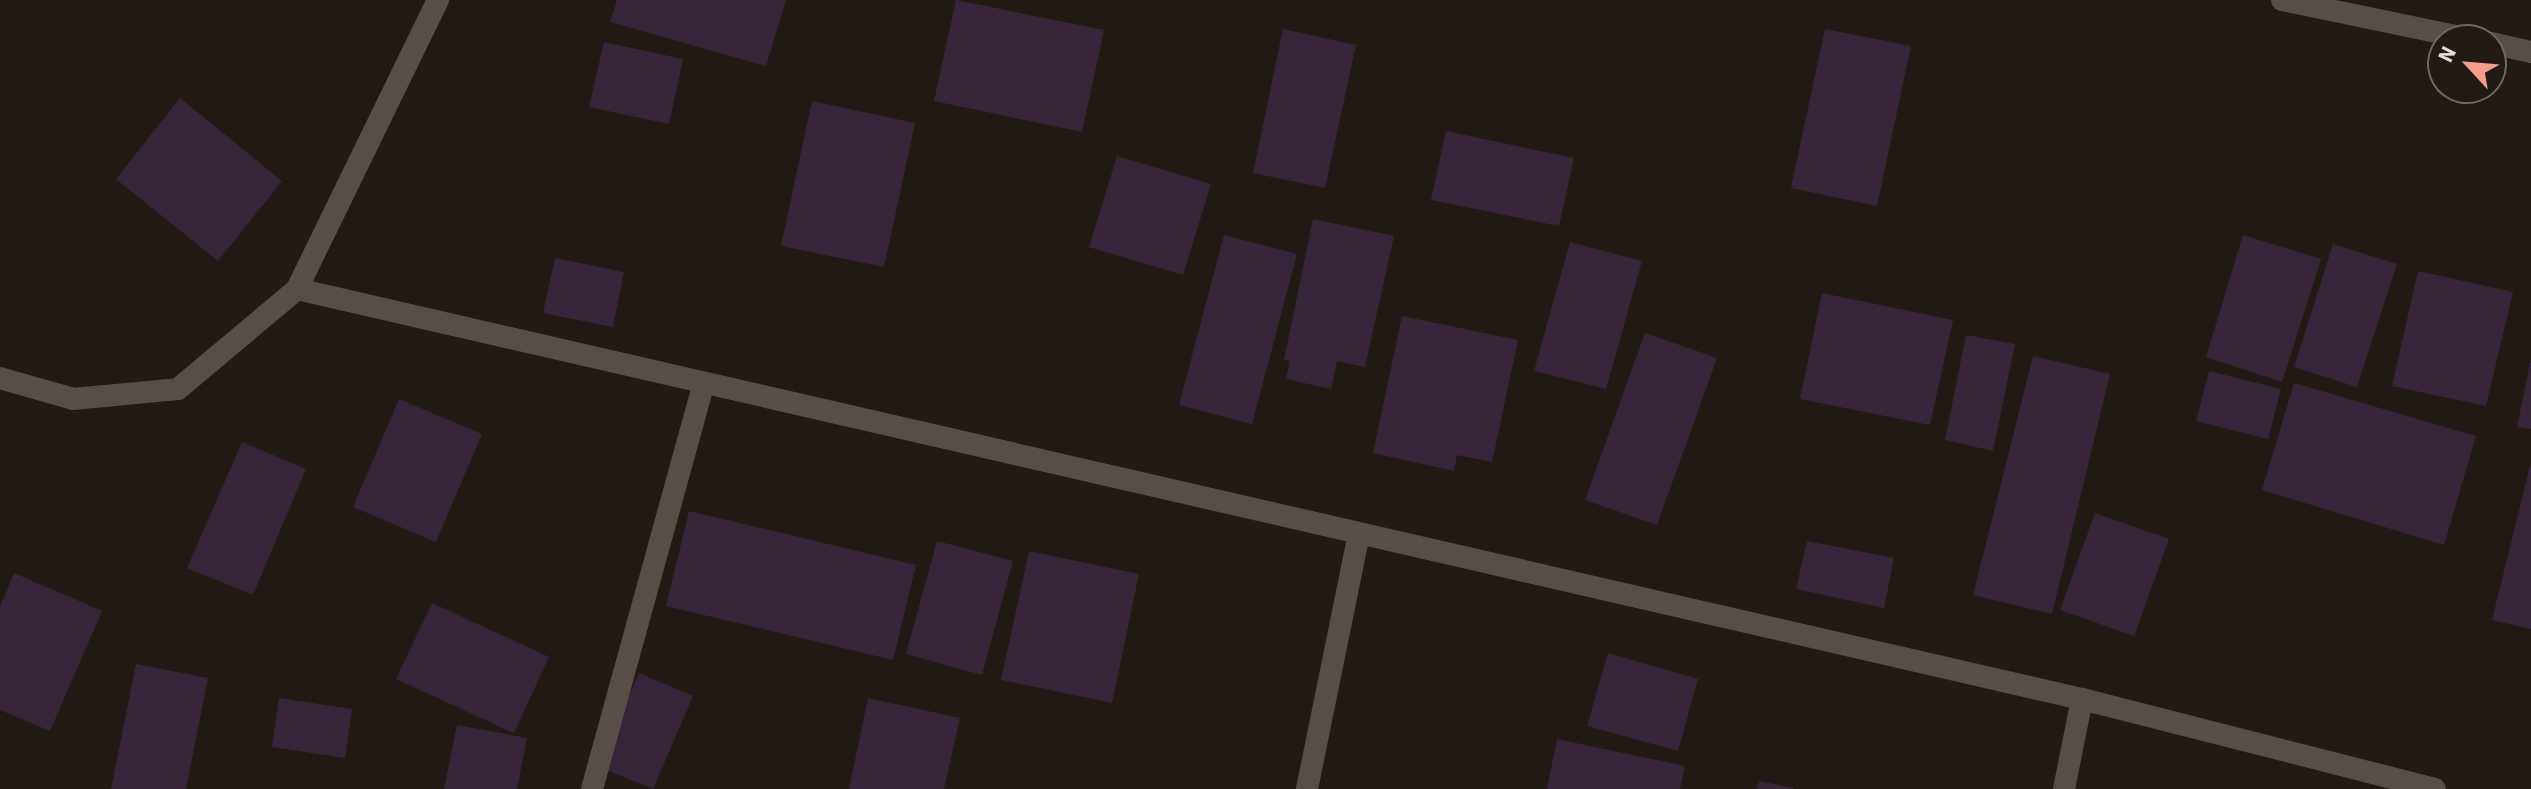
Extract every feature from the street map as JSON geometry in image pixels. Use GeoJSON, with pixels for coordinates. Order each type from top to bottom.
{"type":"FeatureCollection","features":[{"type":"Feature","properties":{"kind":"street"},"geometry":{"type":"LineString","coordinates":[[0,378],[73,399],[178,389],[297,289],[438,0]]}},
{"type":"Feature","properties":{"kind":"street"},"geometry":{"type":"LineString","coordinates":[[2282,0],[2427,30]]}},
{"type":"Feature","properties":{"kind":"street"},"geometry":{"type":"LineString","coordinates":[[2507,45],[2530,48]]}},
{"type":"Feature","properties":{"kind":"street"},"geometry":{"type":"LineString","coordinates":[[297,289],[2082,699],[2435,789]]}},
{"type":"Feature","properties":{"kind":"street"},"geometry":{"type":"LineString","coordinates":[[592,789],[704,383]]}},
{"type":"Feature","properties":{"kind":"street"},"geometry":{"type":"LineString","coordinates":[[1307,789],[1359,534]]}},
{"type":"Feature","properties":{"kind":"street"},"geometry":{"type":"LineString","coordinates":[[2064,789],[2082,699]]}},
{"type":"Feature","properties":{"kind":"building"},"geometry":{"type":"Polygon","coordinates":[[[617,0],[786,0],[766,66],[610,22],[617,0]]]}},
{"type":"Feature","properties":{"kind":"building"},"geometry":{"type":"Polygon","coordinates":[[[956,0],[1104,30],[1082,132],[934,101],[956,0]]]}},
{"type":"Feature","properties":{"kind":"building"},"geometry":{"type":"Polygon","coordinates":[[[1283,29],[1356,45],[1325,188],[1253,173],[1283,29]]]}},
{"type":"Feature","properties":{"kind":"building"},"geometry":{"type":"Polygon","coordinates":[[[1825,29],[1911,46],[1877,206],[1791,188],[1825,29]]]}},
{"type":"Feature","properties":{"kind":"building"},"geometry":{"type":"Polygon","coordinates":[[[604,42],[683,59],[669,124],[589,107],[604,42]]]}},
{"type":"Feature","properties":{"kind":"building"},"geometry":{"type":"Polygon","coordinates":[[[180,98],[282,181],[218,261],[116,179],[180,98]]]}},
{"type":"Feature","properties":{"kind":"building"},"geometry":{"type":"Polygon","coordinates":[[[812,101],[915,123],[884,267],[781,246],[812,101]]]}},
{"type":"Feature","properties":{"kind":"building"},"geometry":{"type":"Polygon","coordinates":[[[1446,131],[1574,158],[1559,226],[1431,200],[1446,131]]]}},
{"type":"Feature","properties":{"kind":"building"},"geometry":{"type":"Polygon","coordinates":[[[1117,156],[1211,184],[1183,275],[1089,247],[1117,156]]]}},
{"type":"Feature","properties":{"kind":"building"},"geometry":{"type":"Polygon","coordinates":[[[1313,219],[1394,236],[1365,367],[1337,361],[1331,389],[1286,379],[1290,361],[1284,360],[1313,219]]]}},
{"type":"Feature","properties":{"kind":"building"},"geometry":{"type":"Polygon","coordinates":[[[1224,235],[1297,254],[1252,424],[1179,405],[1224,235]]]}},
{"type":"Feature","properties":{"kind":"building"},"geometry":{"type":"Polygon","coordinates":[[[2243,235],[2321,259],[2282,382],[2206,357],[2243,235]]]}},
{"type":"Feature","properties":{"kind":"building"},"geometry":{"type":"Polygon","coordinates":[[[1570,242],[1642,261],[1606,389],[1534,371],[1570,242]]]}},
{"type":"Feature","properties":{"kind":"building"},"geometry":{"type":"Polygon","coordinates":[[[2333,244],[2397,264],[2357,387],[2294,367],[2333,244]]]}},
{"type":"Feature","properties":{"kind":"building"},"geometry":{"type":"Polygon","coordinates":[[[555,258],[624,272],[613,327],[543,313],[555,258]]]}},
{"type":"Feature","properties":{"kind":"building"},"geometry":{"type":"Polygon","coordinates":[[[2418,271],[2513,292],[2486,406],[2392,386],[2418,271]]]}},
{"type":"Feature","properties":{"kind":"building"},"geometry":{"type":"Polygon","coordinates":[[[1822,293],[1953,320],[1930,425],[1800,399],[1822,293]]]}},
{"type":"Feature","properties":{"kind":"building"},"geometry":{"type":"Polygon","coordinates":[[[1402,316],[1518,340],[1492,462],[1457,455],[1454,471],[1373,453],[1402,316]]]}},
{"type":"Feature","properties":{"kind":"building"},"geometry":{"type":"Polygon","coordinates":[[[1645,333],[1717,358],[1657,525],[1585,500],[1645,333]]]}},
{"type":"Feature","properties":{"kind":"building"},"geometry":{"type":"Polygon","coordinates":[[[1966,335],[2015,344],[1993,451],[1945,440],[1966,335]]]}},
{"type":"Feature","properties":{"kind":"building"},"geometry":{"type":"Polygon","coordinates":[[[2033,356],[2110,374],[2052,614],[1973,595],[2033,356]]]}},
{"type":"Feature","properties":{"kind":"building"},"geometry":{"type":"Polygon","coordinates":[[[2531,363],[2531,429],[2517,427],[2531,363]]]}},
{"type":"Feature","properties":{"kind":"building"},"geometry":{"type":"Polygon","coordinates":[[[2209,371],[2281,389],[2268,439],[2196,421],[2209,371]]]}},
{"type":"Feature","properties":{"kind":"building"},"geometry":{"type":"Polygon","coordinates":[[[2294,383],[2476,436],[2444,545],[2262,490],[2294,383]]]}},
{"type":"Feature","properties":{"kind":"building"},"geometry":{"type":"Polygon","coordinates":[[[399,399],[482,434],[436,542],[353,507],[399,399]]]}},
{"type":"Feature","properties":{"kind":"building"},"geometry":{"type":"Polygon","coordinates":[[[242,442],[306,469],[253,595],[187,568],[242,442]]]}},
{"type":"Feature","properties":{"kind":"building"},"geometry":{"type":"Polygon","coordinates":[[[2531,467],[2531,629],[2492,620],[2531,467]]]}},
{"type":"Feature","properties":{"kind":"building"},"geometry":{"type":"Polygon","coordinates":[[[689,511],[916,565],[893,660],[666,606],[689,511]]]}},
{"type":"Feature","properties":{"kind":"building"},"geometry":{"type":"Polygon","coordinates":[[[2095,513],[2169,539],[2134,636],[2060,610],[2095,513]]]}},
{"type":"Feature","properties":{"kind":"building"},"geometry":{"type":"Polygon","coordinates":[[[937,541],[1013,561],[982,675],[906,654],[937,541]]]}},
{"type":"Feature","properties":{"kind":"building"},"geometry":{"type":"Polygon","coordinates":[[[1807,541],[1894,558],[1884,608],[1796,589],[1807,541]]]}},
{"type":"Feature","properties":{"kind":"building"},"geometry":{"type":"Polygon","coordinates":[[[1029,551],[1139,574],[1112,703],[1001,680],[1029,551]]]}},
{"type":"Feature","properties":{"kind":"building"},"geometry":{"type":"Polygon","coordinates":[[[14,573],[102,611],[50,731],[0,710],[0,607],[14,573]]]}},
{"type":"Feature","properties":{"kind":"building"},"geometry":{"type":"Polygon","coordinates":[[[432,603],[549,657],[514,733],[396,679],[432,603]]]}},
{"type":"Feature","properties":{"kind":"building"},"geometry":{"type":"Polygon","coordinates":[[[1608,653],[1698,679],[1678,751],[1587,726],[1608,653]]]}},
{"type":"Feature","properties":{"kind":"building"},"geometry":{"type":"Polygon","coordinates":[[[136,664],[208,678],[186,789],[111,789],[136,664]]]}},
{"type":"Feature","properties":{"kind":"building"},"geometry":{"type":"Polygon","coordinates":[[[639,673],[693,696],[653,789],[599,767],[639,673]]]}},
{"type":"Feature","properties":{"kind":"building"},"geometry":{"type":"Polygon","coordinates":[[[279,698],[352,709],[345,758],[272,747],[279,698]]]}},
{"type":"Feature","properties":{"kind":"building"},"geometry":{"type":"Polygon","coordinates":[[[868,698],[960,718],[944,789],[849,789],[868,698]]]}},
{"type":"Feature","properties":{"kind":"building"},"geometry":{"type":"Polygon","coordinates":[[[457,725],[527,738],[517,789],[444,789],[457,725]]]}},
{"type":"Feature","properties":{"kind":"building"},"geometry":{"type":"Polygon","coordinates":[[[1557,739],[1685,766],[1680,789],[1547,789],[1557,739]]]}},
{"type":"Feature","properties":{"kind":"building"},"geometry":{"type":"Polygon","coordinates":[[[1759,781],[1793,788],[1793,789],[1757,789],[1759,781]]]}}]}
